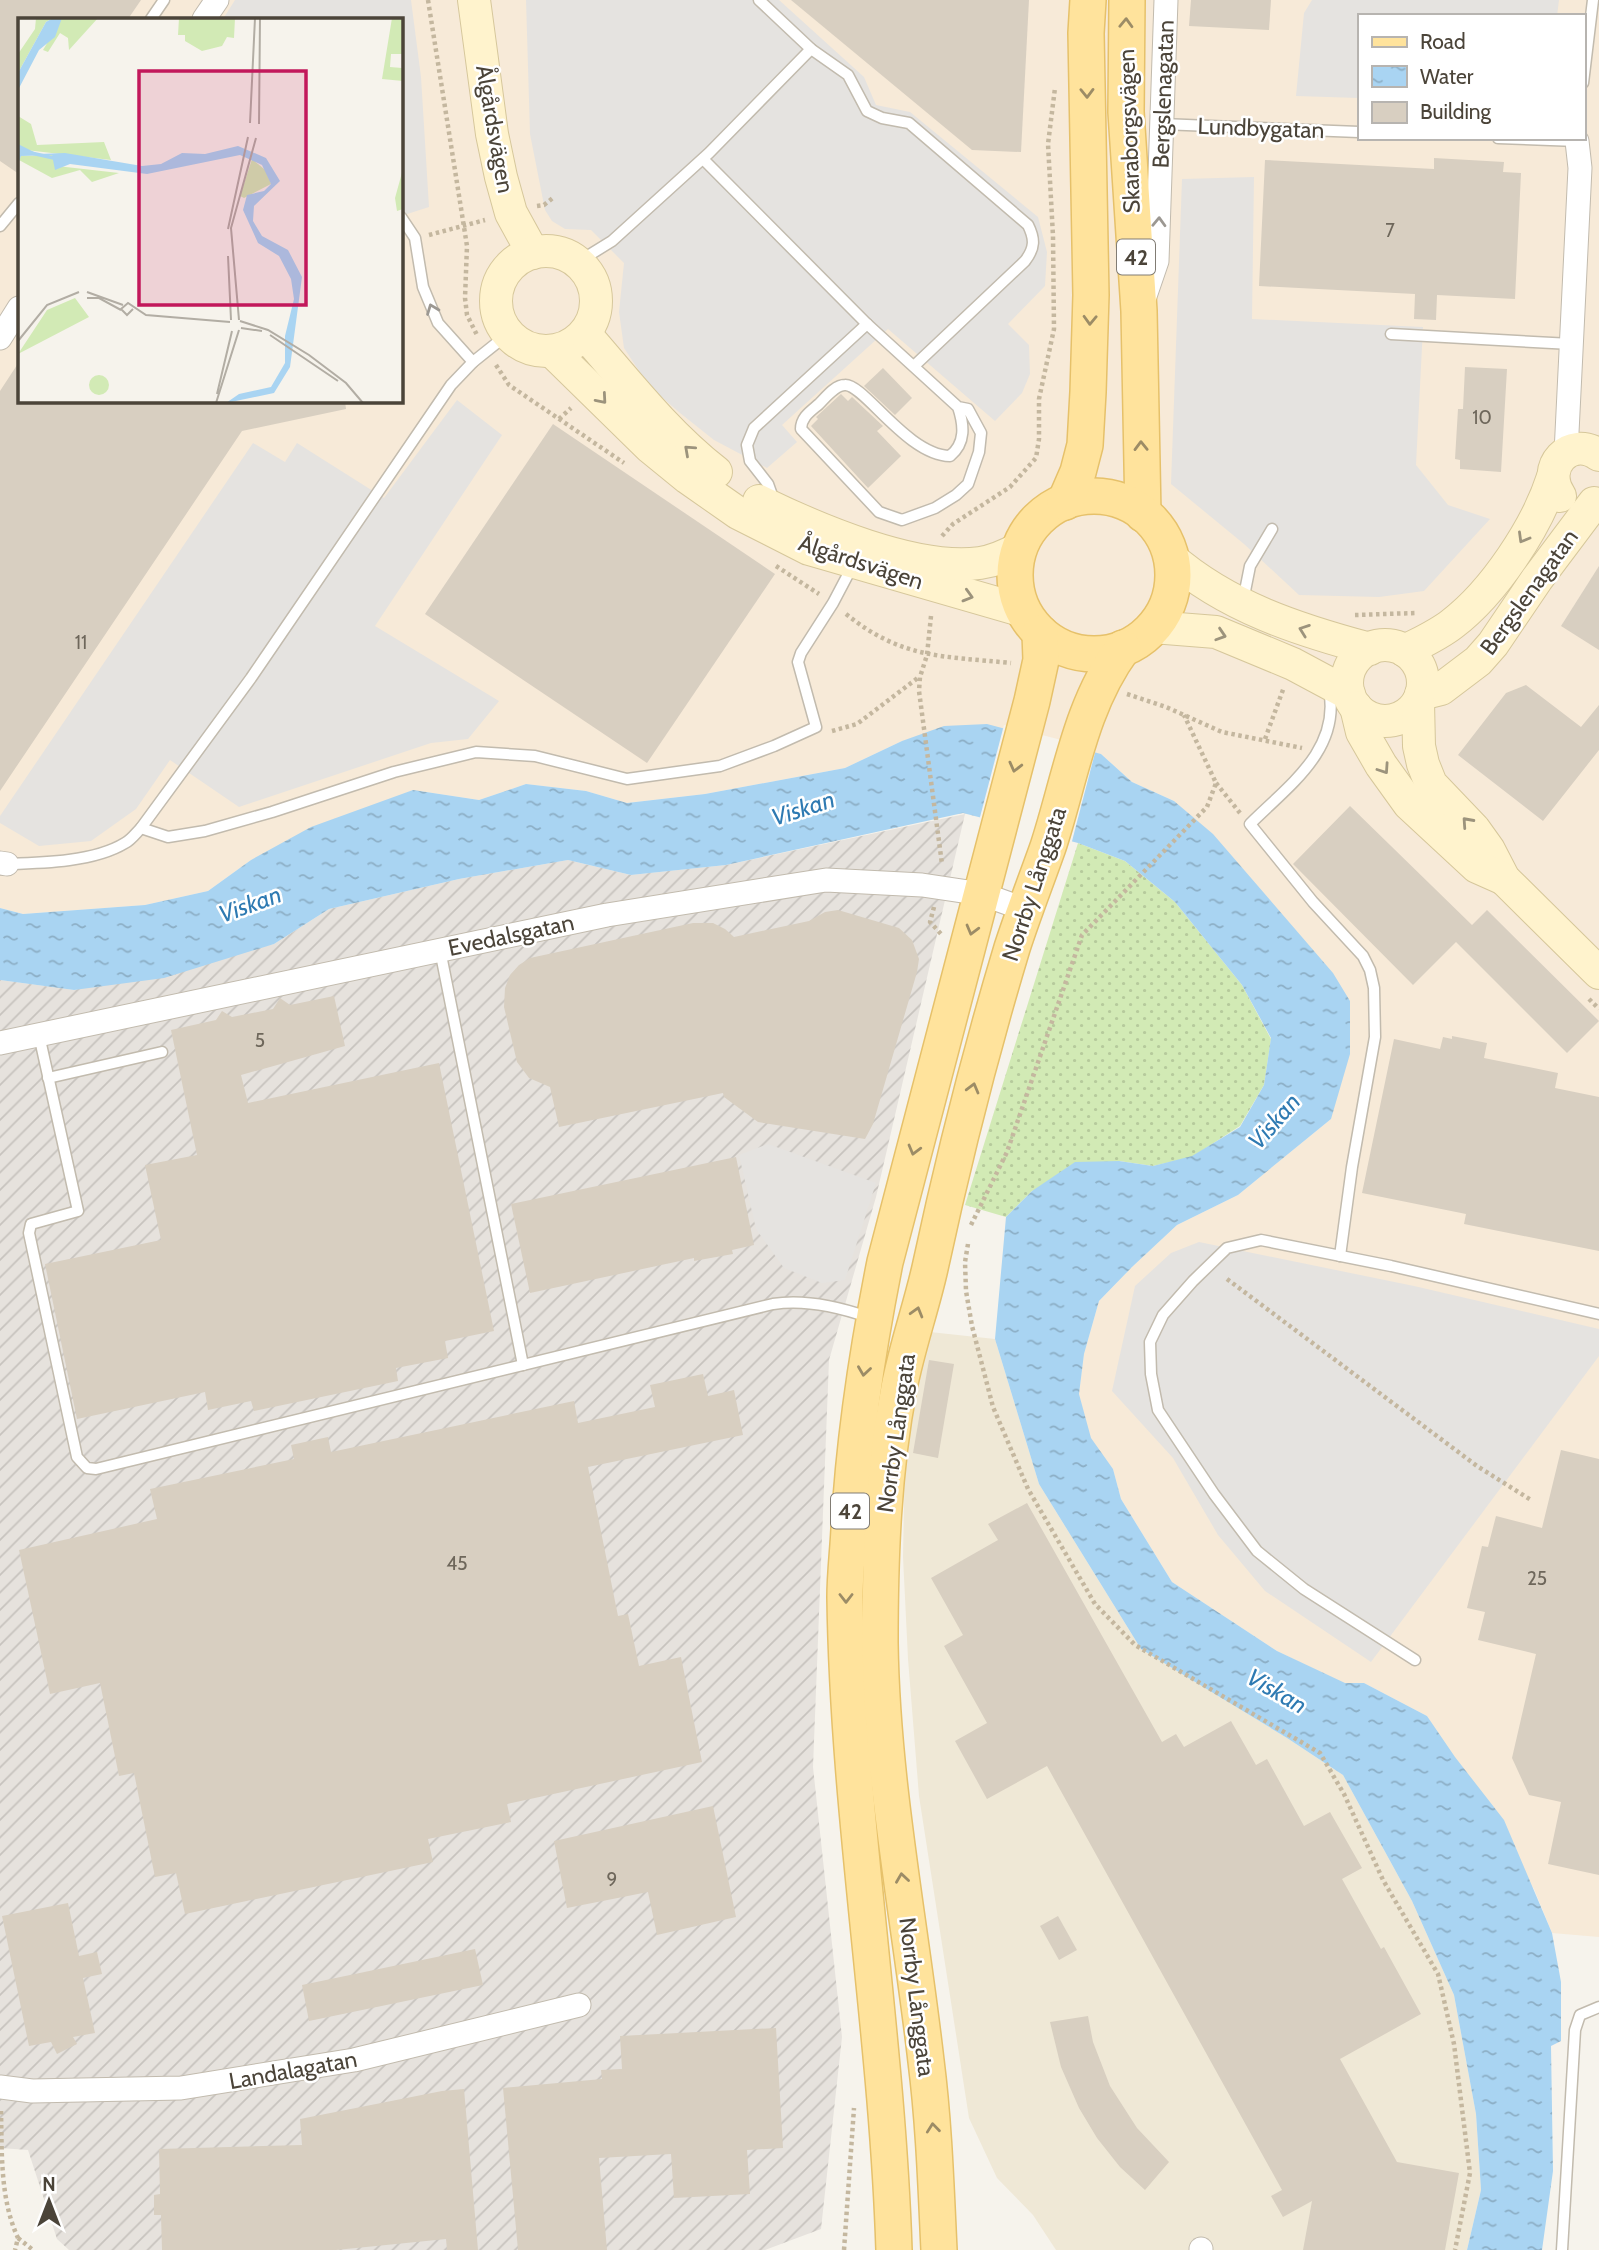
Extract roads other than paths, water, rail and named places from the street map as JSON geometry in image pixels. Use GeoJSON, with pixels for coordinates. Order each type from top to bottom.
{"type":"FeatureCollection","features":[{"type":"Feature","properties":{"kind":"main road","name":"Skaraborgsvägen"},"geometry":{"type":"LineString","coordinates":[[1065,502],[1078,472],[1085,445],[1088,392],[1091,295],[1086,33],[1088,0]]}},
{"type":"Feature","properties":{"kind":"main road","name":"Skaraborgsvägen"},"geometry":{"type":"LineString","coordinates":[[1127,0],[1126,112],[1139,311],[1143,514]]}},
{"type":"Feature","properties":{"kind":"main road","name":"42"},"geometry":{"type":"LineString","coordinates":[[1085,497],[1126,503],[1143,514],[1163,538],[1170,557],[1172,576],[1164,612],[1153,627],[1123,648],[1106,653],[1080,653],[1063,648],[1032,622],[1017,594],[1015,576],[1020,548],[1034,523],[1065,502],[1085,497]]}},
{"type":"Feature","properties":{"kind":"main road","name":"Norrby Långgata"},"geometry":{"type":"LineString","coordinates":[[894,2250],[889,2144],[854,1764],[845,1595],[857,1424],[873,1319],[888,1249],[1041,660],[1032,622]]}},
{"type":"Feature","properties":{"kind":"main road","name":"Norrby Långgata"},"geometry":{"type":"LineString","coordinates":[[939,2250],[935,2141],[890,1794],[880,1648],[884,1507],[892,1431],[909,1344],[959,1138],[1024,909],[1047,848],[1088,713],[1106,671],[1123,648]]}},
{"type":"Feature","properties":{"kind":"street"},"geometry":{"type":"LineString","coordinates":[[205,18],[217,0]]}},
{"type":"Feature","properties":{"kind":"street","name":"Ålgårdsvägen"},"geometry":{"type":"LineString","coordinates":[[474,0],[492,134],[511,213],[533,253]]}},
{"type":"Feature","properties":{"kind":"street","name":"Bergslenagatan"},"geometry":{"type":"LineString","coordinates":[[1139,311],[1157,261],[1166,0]]}},
{"type":"Feature","properties":{"kind":"street","name":"Bergslenagatan"},"geometry":{"type":"LineString","coordinates":[[1405,651],[1452,625],[1494,580],[1510,560],[1546,498],[1559,465],[1570,344],[1580,168],[1577,140]]}},
{"type":"Feature","properties":{"kind":"street"},"geometry":{"type":"LineString","coordinates":[[549,251],[565,254],[578,262],[589,274],[595,289],[595,312],[585,334],[571,346],[553,352],[536,351],[520,345],[508,334],[499,320],[496,303],[498,286],[506,271],[518,260],[533,253],[549,251]]}},
{"type":"Feature","properties":{"kind":"street"},"geometry":{"type":"LineString","coordinates":[[0,338],[18,310]]}},
{"type":"Feature","properties":{"kind":"street","name":"Ålgårdsvägen"},"geometry":{"type":"LineString","coordinates":[[585,334],[688,450],[729,483],[778,510],[848,539],[923,560],[979,564],[1003,558],[1020,548]]}},
{"type":"Feature","properties":{"kind":"street","name":"Ålgårdsvägen"},"geometry":{"type":"LineString","coordinates":[[553,352],[632,430],[688,478],[738,513],[809,549],[1032,622]]}},
{"type":"Feature","properties":{"kind":"street"},"geometry":{"type":"LineString","coordinates":[[1596,501],[1574,505],[1558,495],[1559,465],[1586,449],[1599,455]]}},
{"type":"Feature","properties":{"kind":"street","name":"Bergslenagatan"},"geometry":{"type":"LineString","coordinates":[[1419,698],[1441,689],[1478,661],[1596,501]]}},
{"type":"Feature","properties":{"kind":"street"},"geometry":{"type":"LineString","coordinates":[[1170,557],[1190,575],[1221,595],[1306,632],[1370,649]]}},
{"type":"Feature","properties":{"kind":"street"},"geometry":{"type":"LineString","coordinates":[[1153,627],[1216,632],[1293,664],[1344,695],[1368,718],[1384,721],[1407,714],[1419,698]]}},
{"type":"Feature","properties":{"kind":"street"},"geometry":{"type":"LineString","coordinates":[[1504,879],[1477,867],[1409,804],[1381,765],[1344,695],[1351,667],[1362,653],[1391,646],[1405,651],[1416,662],[1422,678],[1419,698],[1419,746],[1431,784],[1482,839],[1504,879],[1599,974]]}},
{"type":"Feature","properties":{"kind":"street","name":"Evedalsgatan"},"geometry":{"type":"LineString","coordinates":[[0,1043],[607,915],[826,880],[922,885],[982,894],[1024,909]]}},
{"type":"Feature","properties":{"kind":"street","name":"Landalagatan"},"geometry":{"type":"LineString","coordinates":[[1,2087],[32,2091],[181,2088],[355,2060],[579,2005]]}},
{"type":"Feature","properties":{"kind":"lane"},"geometry":{"type":"LineString","coordinates":[[152,18],[164,0]]}},
{"type":"Feature","properties":{"kind":"lane"},"geometry":{"type":"LineString","coordinates":[[759,0],[811,49],[848,75],[867,111],[882,118],[909,124],[1028,225],[1034,237],[1033,251],[1025,261],[914,366]]}},
{"type":"Feature","properties":{"kind":"lane"},"geometry":{"type":"LineString","coordinates":[[1585,66],[1593,0]]}},
{"type":"Feature","properties":{"kind":"lane"},"geometry":{"type":"LineString","coordinates":[[578,262],[612,242],[703,159],[811,49]]}},
{"type":"Feature","properties":{"kind":"lane","name":"Lundbygatan"},"geometry":{"type":"LineString","coordinates":[[1162,124],[1358,132]]}},
{"type":"Feature","properties":{"kind":"lane"},"geometry":{"type":"LineString","coordinates":[[703,159],[867,324],[958,407],[962,420],[962,436],[959,449],[950,456],[936,456],[918,445],[894,426],[857,388],[847,384],[838,387],[804,417],[801,429],[879,512],[902,520],[935,508],[968,484],[979,452],[981,433],[968,409],[958,407]]}},
{"type":"Feature","properties":{"kind":"lane"},"geometry":{"type":"LineString","coordinates":[[0,226],[18,204]]}},
{"type":"Feature","properties":{"kind":"lane"},"geometry":{"type":"LineString","coordinates":[[402,218],[415,238],[423,287],[438,323],[473,362]]}},
{"type":"Feature","properties":{"kind":"lane"},"geometry":{"type":"LineString","coordinates":[[778,510],[768,484],[750,461],[747,444],[754,428],[867,324]]}},
{"type":"Feature","properties":{"kind":"lane"},"geometry":{"type":"LineString","coordinates":[[3,863],[52,863],[98,853],[126,843],[141,828],[251,678],[451,385],[473,362],[508,334]]}},
{"type":"Feature","properties":{"kind":"lane"},"geometry":{"type":"LineString","coordinates":[[1391,334],[1570,344]]}},
{"type":"Feature","properties":{"kind":"lane"},"geometry":{"type":"LineString","coordinates":[[1242,604],[1250,566],[1272,529]]}},
{"type":"Feature","properties":{"kind":"lane"},"geometry":{"type":"LineString","coordinates":[[141,828],[169,837],[205,831],[394,772],[476,752],[536,756],[627,779],[720,766],[774,746],[816,727],[799,662],[801,653],[833,603],[854,563]]}},
{"type":"Feature","properties":{"kind":"lane"},"geometry":{"type":"LineString","coordinates":[[1340,1256],[1352,1167],[1375,1037],[1372,979],[1363,956],[1313,902],[1250,824],[1320,752],[1331,720],[1332,706],[1344,695]]}},
{"type":"Feature","properties":{"kind":"lane"},"geometry":{"type":"LineString","coordinates":[[440,950],[523,1365]]}},
{"type":"Feature","properties":{"kind":"lane"},"geometry":{"type":"LineString","coordinates":[[38,1035],[78,1211],[31,1223],[29,1233],[77,1457],[87,1468],[96,1469],[790,1302],[854,1312],[873,1319]]}},
{"type":"Feature","properties":{"kind":"lane"},"geometry":{"type":"LineString","coordinates":[[48,1078],[162,1052]]}},
{"type":"Feature","properties":{"kind":"lane"},"geometry":{"type":"LineString","coordinates":[[1415,1660],[1304,1589],[1256,1551],[1184,1452],[1158,1410],[1151,1374],[1150,1342],[1163,1315],[1227,1248],[1261,1240],[1599,1314]]}},
{"type":"Feature","properties":{"kind":"lane"},"geometry":{"type":"LineString","coordinates":[[1562,2250],[1575,2030],[1580,2015],[1599,2007]]}},
{"type":"Feature","properties":{"kind":"water","name":"Viskan"},"geometry":{"type":"Polygon","coordinates":[[[987,724],[1101,754],[1132,782],[1174,801],[1213,834],[1333,973],[1350,1001],[1350,1054],[1331,1119],[1238,1195],[1177,1225],[1099,1301],[1084,1354],[1079,1394],[1091,1438],[1113,1469],[1121,1499],[1172,1582],[1277,1651],[1345,1683],[1364,1683],[1427,1716],[1504,1820],[1552,1933],[1561,1982],[1561,2041],[1551,2046],[1553,2171],[1542,2250],[1467,2250],[1481,2190],[1476,2114],[1454,1995],[1412,1901],[1343,1775],[1141,1649],[1039,1484],[995,1339],[1006,1217],[1032,1191],[1075,1162],[1119,1161],[1153,1166],[1192,1156],[1240,1127],[1264,1085],[1271,1038],[1242,985],[1175,902],[1125,861],[1078,843],[963,813],[726,865],[631,875],[568,860],[459,879],[329,909],[274,944],[164,978],[74,990],[0,980],[0,908],[23,914],[145,905],[208,891],[251,860],[311,827],[413,790],[479,800],[526,784],[586,791],[627,803],[705,794],[845,768],[902,741],[944,726],[987,724]]]}}]}
